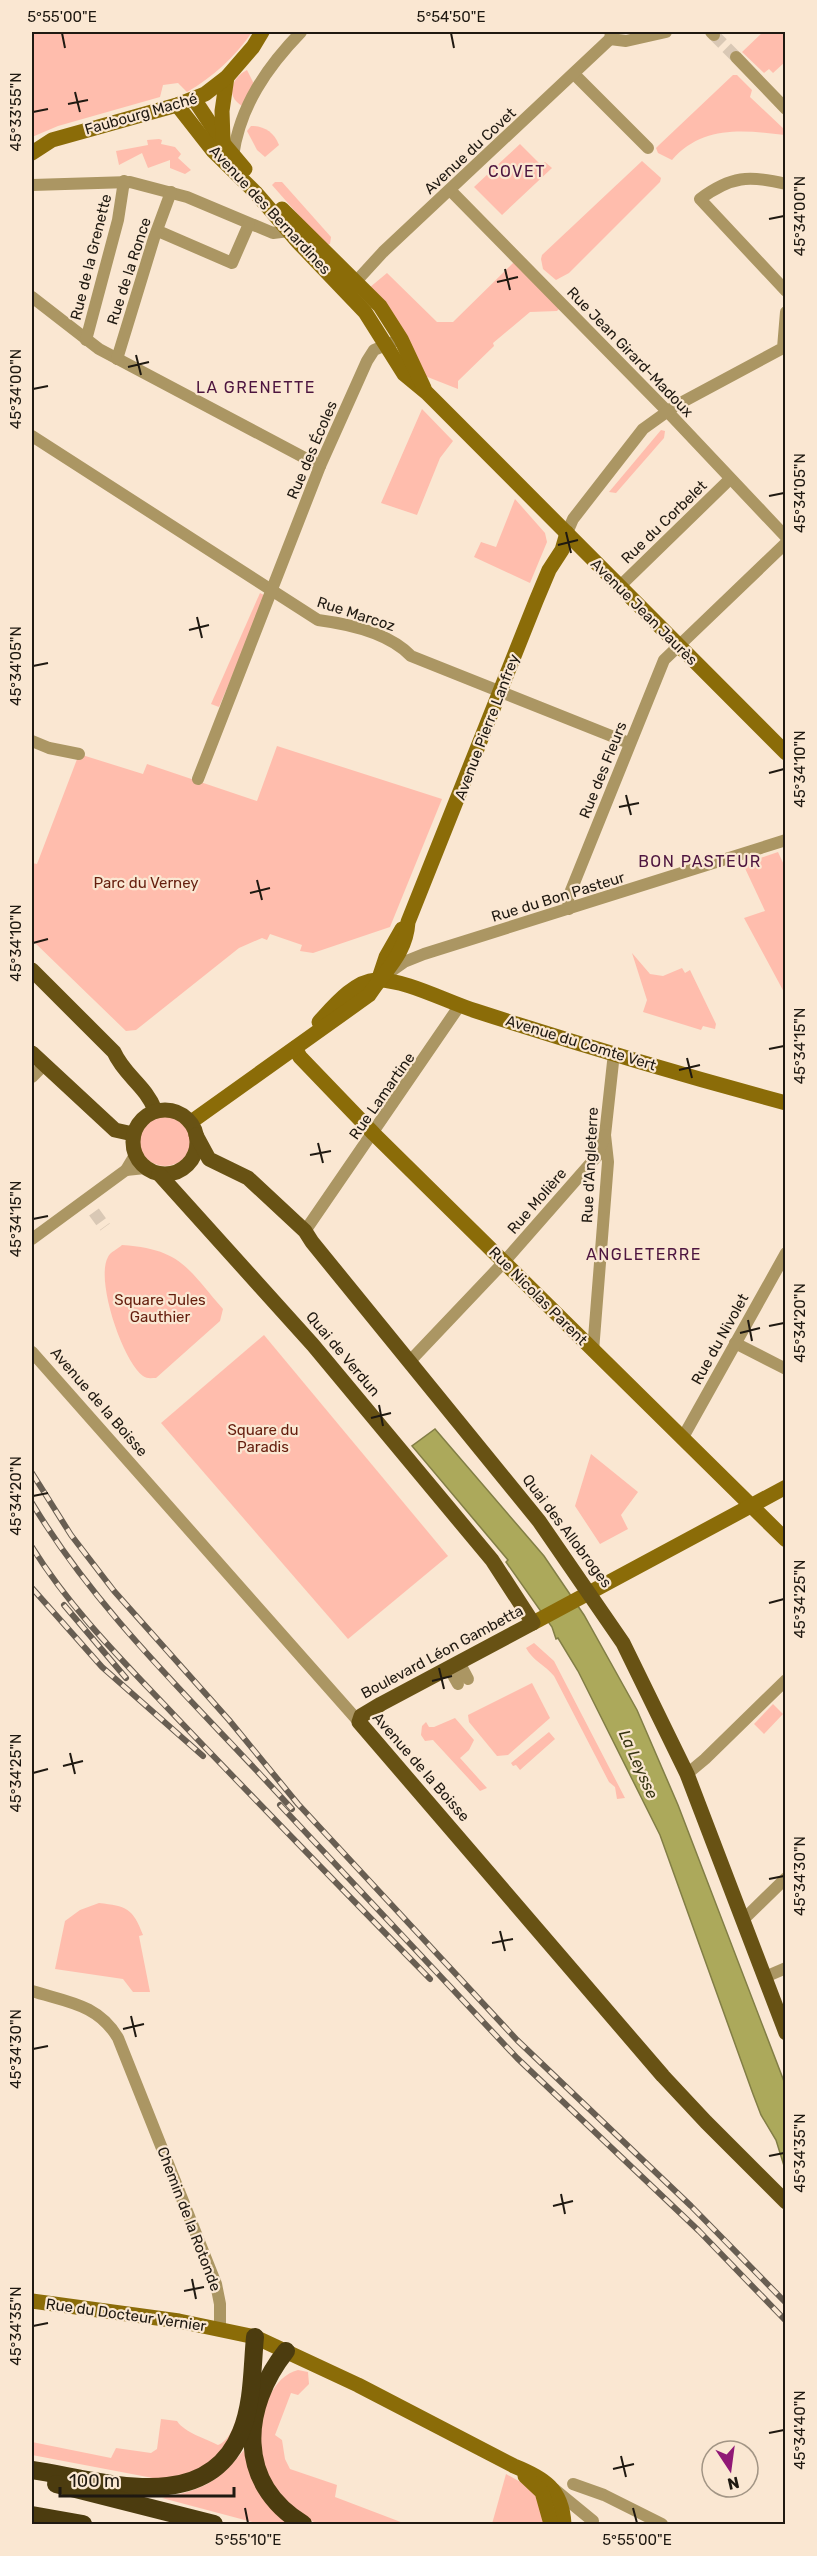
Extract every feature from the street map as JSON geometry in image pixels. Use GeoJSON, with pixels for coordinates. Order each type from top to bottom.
{"type":"FeatureCollection","features":[{"type":"Feature","properties":{"kind":"highway"},"geometry":{"type":"LineString","coordinates":[[32,2470],[149,2488],[178,2486],[204,2476],[226,2458],[241,2431],[248,2402],[255,2337]]}},
{"type":"Feature","properties":{"kind":"highway"},"geometry":{"type":"LineString","coordinates":[[286,2351],[269,2376],[257,2404],[253,2452],[257,2472],[265,2491],[279,2508],[303,2524]]}},
{"type":"Feature","properties":{"kind":"highway"},"geometry":{"type":"LineString","coordinates":[[32,2478],[214,2524]]}},
{"type":"Feature","properties":{"kind":"highway"},"geometry":{"type":"LineString","coordinates":[[32,2515],[83,2524]]}},
{"type":"Feature","properties":{"kind":"main road","name":"Faubourg Maché"},"geometry":{"type":"LineString","coordinates":[[32,153],[52,140],[194,99],[227,77],[253,47],[262,32]]}},
{"type":"Feature","properties":{"kind":"main road","name":"Avenue des Bernardines"},"geometry":{"type":"LineString","coordinates":[[223,143],[222,111],[227,77]]}},
{"type":"Feature","properties":{"kind":"main road","name":"Avenue des Bernardines"},"geometry":{"type":"LineString","coordinates":[[194,99],[233,156],[351,286],[365,312],[393,342]]}},
{"type":"Feature","properties":{"kind":"main road","name":"Avenue des Bernardines"},"geometry":{"type":"LineString","coordinates":[[177,105],[213,150],[255,192],[289,231],[351,286],[380,306],[393,342]]}},
{"type":"Feature","properties":{"kind":"main road","name":"Avenue Jean Jaurès"},"geometry":{"type":"LineString","coordinates":[[393,342],[412,376],[427,393],[676,646],[786,753]]}},
{"type":"Feature","properties":{"kind":"main road","name":"Avenue Pierre Lanfrey"},"geometry":{"type":"LineString","coordinates":[[378,980],[396,961],[407,936],[408,922],[499,692],[549,570],[562,550],[567,533]]}},
{"type":"Feature","properties":{"kind":"main road"},"geometry":{"type":"LineString","coordinates":[[32,970],[114,1052],[119,1064],[150,1097],[155,1110]]}},
{"type":"Feature","properties":{"kind":"main road","name":"Avenue du Comte Vert"},"geometry":{"type":"LineString","coordinates":[[378,980],[416,989],[614,1053],[786,1103]]}},
{"type":"Feature","properties":{"kind":"main road"},"geometry":{"type":"LineString","coordinates":[[194,1128],[311,1035],[326,1015],[363,982],[378,980]]}},
{"type":"Feature","properties":{"kind":"main road","name":"Rue Nicolas Parent"},"geometry":{"type":"LineString","coordinates":[[295,1048],[300,1057],[374,1134],[786,1540]]}},
{"type":"Feature","properties":{"kind":"main road"},"geometry":{"type":"LineString","coordinates":[[32,1053],[115,1130],[133,1134]]}},
{"type":"Feature","properties":{"kind":"main road"},"geometry":{"type":"LineString","coordinates":[[155,1110],[172,1110],[194,1128],[196,1149],[187,1165],[174,1173],[152,1171],[135,1155],[133,1134],[141,1119],[155,1110]]}},
{"type":"Feature","properties":{"kind":"main road","name":"Quai des Allobroges"},"geometry":{"type":"LineString","coordinates":[[194,1128],[209,1159],[248,1178],[305,1231],[539,1521],[590,1592],[644,1682],[687,1774],[786,2033]]}},
{"type":"Feature","properties":{"kind":"main road","name":"Quai de Verdun"},"geometry":{"type":"LineString","coordinates":[[152,1171],[313,1345],[539,1620]]}},
{"type":"Feature","properties":{"kind":"main road"},"geometry":{"type":"LineString","coordinates":[[539,1620],[786,1487]]}},
{"type":"Feature","properties":{"kind":"main road","name":"Boulevard Léon Gambetta"},"geometry":{"type":"LineString","coordinates":[[358,1722],[361,1716],[381,1704],[539,1620]]}},
{"type":"Feature","properties":{"kind":"main road","name":"Avenue de la Boisse"},"geometry":{"type":"LineString","coordinates":[[358,1722],[663,2076],[786,2202]]}},
{"type":"Feature","properties":{"kind":"main road","name":"Rue du Docteur Vernier"},"geometry":{"type":"LineString","coordinates":[[32,2301],[220,2329]]}},
{"type":"Feature","properties":{"kind":"main road"},"geometry":{"type":"LineString","coordinates":[[220,2329],[255,2337],[286,2351],[538,2476],[554,2489],[556,2522]]}},
{"type":"Feature","properties":{"kind":"main road"},"geometry":{"type":"LineString","coordinates":[[514,2466],[542,2492],[556,2522]]}},
{"type":"Feature","properties":{"kind":"street"},"geometry":{"type":"LineString","coordinates":[[233,156],[243,112],[276,58],[301,32]]}},
{"type":"Feature","properties":{"kind":"street"},"geometry":{"type":"LineString","coordinates":[[610,35],[626,41],[666,32]]}},
{"type":"Feature","properties":{"kind":"street","name":"Avenue du Covet"},"geometry":{"type":"LineString","coordinates":[[351,286],[574,74],[610,35]]}},
{"type":"Feature","properties":{"kind":"street"},"geometry":{"type":"LineString","coordinates":[[736,57],[786,109]]}},
{"type":"Feature","properties":{"kind":"street"},"geometry":{"type":"LineString","coordinates":[[574,74],[648,148]]}},
{"type":"Feature","properties":{"kind":"street"},"geometry":{"type":"LineString","coordinates":[[786,184],[761,178],[734,179],[700,199],[786,291]]}},
{"type":"Feature","properties":{"kind":"street"},"geometry":{"type":"LineString","coordinates":[[32,185],[124,181],[171,192],[273,233],[289,231]]}},
{"type":"Feature","properties":{"kind":"street","name":"Rue de la Grenette"},"geometry":{"type":"LineString","coordinates":[[86,340],[118,220],[124,181]]}},
{"type":"Feature","properties":{"kind":"street","name":"Rue Jean Girard-Madoux"},"geometry":{"type":"LineString","coordinates":[[450,190],[667,411],[786,537]]}},
{"type":"Feature","properties":{"kind":"street","name":"Rue de la Ronce"},"geometry":{"type":"LineString","coordinates":[[117,359],[171,192]]}},
{"type":"Feature","properties":{"kind":"street"},"geometry":{"type":"LineString","coordinates":[[158,231],[232,263],[249,224]]}},
{"type":"Feature","properties":{"kind":"street"},"geometry":{"type":"LineString","coordinates":[[32,297],[86,340],[117,359],[320,466]]}},
{"type":"Feature","properties":{"kind":"street"},"geometry":{"type":"LineString","coordinates":[[567,533],[573,519],[643,429],[667,411],[784,349],[786,312]]}},
{"type":"Feature","properties":{"kind":"street","name":"Rue des Écoles"},"geometry":{"type":"LineString","coordinates":[[198,779],[215,729],[320,466],[367,361],[374,350],[393,342]]}},
{"type":"Feature","properties":{"kind":"street","name":"Rue Marcoz"},"geometry":{"type":"LineString","coordinates":[[32,436],[318,620],[343,623],[399,644],[411,656],[629,743]]}},
{"type":"Feature","properties":{"kind":"street","name":"Rue du Corbelet"},"geometry":{"type":"LineString","coordinates":[[619,587],[730,479]]}},
{"type":"Feature","properties":{"kind":"street","name":"Rue des Fleurs"},"geometry":{"type":"LineString","coordinates":[[570,909],[568,898],[664,660],[786,543]]}},
{"type":"Feature","properties":{"kind":"street"},"geometry":{"type":"LineString","coordinates":[[32,741],[49,748],[79,754]]}},
{"type":"Feature","properties":{"kind":"street","name":"Rue du Bon Pasteur"},"geometry":{"type":"LineString","coordinates":[[378,980],[404,962],[424,954],[786,840]]}},
{"type":"Feature","properties":{"kind":"street","name":"Rue Lamartine"},"geometry":{"type":"LineString","coordinates":[[305,1231],[374,1134],[460,1005]]}},
{"type":"Feature","properties":{"kind":"street","name":"Rue d'Angleterre"},"geometry":{"type":"LineString","coordinates":[[593,1351],[608,1162],[605,1135],[614,1053]]}},
{"type":"Feature","properties":{"kind":"street"},"geometry":{"type":"LineString","coordinates":[[32,1077],[44,1065]]}},
{"type":"Feature","properties":{"kind":"street","name":"Rue Molière"},"geometry":{"type":"LineString","coordinates":[[410,1361],[504,1262],[597,1156],[605,1135]]}},
{"type":"Feature","properties":{"kind":"street"},"geometry":{"type":"LineString","coordinates":[[32,1239],[126,1170],[135,1155]]}},
{"type":"Feature","properties":{"kind":"street"},"geometry":{"type":"LineString","coordinates":[[126,1170],[152,1171]]}},
{"type":"Feature","properties":{"kind":"street"},"geometry":{"type":"LineString","coordinates":[[84,1202],[94,1212]]}},
{"type":"Feature","properties":{"kind":"street","name":"Rue du Nivolet"},"geometry":{"type":"LineString","coordinates":[[682,1439],[786,1253]]}},
{"type":"Feature","properties":{"kind":"street"},"geometry":{"type":"LineString","coordinates":[[735,1343],[786,1369]]}},
{"type":"Feature","properties":{"kind":"street","name":"Avenue de la Boisse"},"geometry":{"type":"LineString","coordinates":[[32,1352],[358,1722]]}},
{"type":"Feature","properties":{"kind":"street"},"geometry":{"type":"LineString","coordinates":[[454,1665],[463,1682]]}},
{"type":"Feature","properties":{"kind":"street"},"geometry":{"type":"LineString","coordinates":[[687,1774],[786,1680]]}},
{"type":"Feature","properties":{"kind":"street"},"geometry":{"type":"LineString","coordinates":[[741,1917],[747,1916],[786,1878]]}},
{"type":"Feature","properties":{"kind":"street"},"geometry":{"type":"LineString","coordinates":[[765,1977],[786,1968]]}},
{"type":"Feature","properties":{"kind":"street","name":"Chemin de la Rotonde"},"geometry":{"type":"LineString","coordinates":[[32,1991],[94,2010],[111,2026],[169,2162],[216,2284],[220,2304],[220,2329]]}},
{"type":"Feature","properties":{"kind":"street"},"geometry":{"type":"LineString","coordinates":[[573,2484],[604,2495],[662,2524]]}},
{"type":"Feature","properties":{"kind":"street"},"geometry":{"type":"LineString","coordinates":[[554,2489],[595,2523]]}},
{"type":"Feature","properties":{"kind":"street"},"geometry":{"type":"LineString","coordinates":[[556,2522],[583,2517],[595,2523]]}},
{"type":"Feature","properties":{"kind":"green space"},"geometry":{"type":"Polygon","coordinates":[[[32,32],[252,32],[223,66],[187,92],[178,83],[163,85],[160,97],[58,126],[32,137],[32,32]]]}},
{"type":"Feature","properties":{"kind":"green space"},"geometry":{"type":"Polygon","coordinates":[[[763,32],[785,32],[785,62],[773,73],[769,69],[764,73],[742,52],[763,32]]]}},
{"type":"Feature","properties":{"kind":"green space"},"geometry":{"type":"Polygon","coordinates":[[[247,70],[255,86],[242,106],[236,102],[232,92],[238,77],[247,70]]]}},
{"type":"Feature","properties":{"kind":"green space"},"geometry":{"type":"Polygon","coordinates":[[[733,75],[737,75],[752,90],[750,97],[785,130],[785,135],[724,132],[697,141],[672,160],[658,153],[656,148],[733,75]]]}},
{"type":"Feature","properties":{"kind":"green space"},"geometry":{"type":"Polygon","coordinates":[[[251,126],[268,131],[279,145],[265,157],[257,150],[247,131],[251,126]]]}},
{"type":"Feature","properties":{"kind":"green space"},"geometry":{"type":"Polygon","coordinates":[[[147,140],[162,140],[161,144],[175,147],[181,154],[178,158],[191,170],[185,174],[170,168],[170,160],[148,168],[142,153],[119,165],[116,151],[148,145],[147,140]]]}},
{"type":"Feature","properties":{"kind":"green space"},"geometry":{"type":"Polygon","coordinates":[[[520,144],[541,165],[545,162],[552,168],[502,215],[474,187],[520,144]]]}},
{"type":"Feature","properties":{"kind":"green space"},"geometry":{"type":"Polygon","coordinates":[[[642,161],[661,178],[660,182],[569,273],[556,280],[543,269],[542,255],[642,161]]]}},
{"type":"Feature","properties":{"kind":"green space"},"geometry":{"type":"Polygon","coordinates":[[[275,182],[282,182],[331,237],[330,244],[325,245],[272,185],[275,182]]]}},
{"type":"Feature","properties":{"kind":"green space"},"geometry":{"type":"Polygon","coordinates":[[[515,261],[559,309],[530,312],[493,343],[494,346],[458,381],[458,389],[425,376],[369,288],[387,273],[437,322],[453,322],[515,261]]]}},
{"type":"Feature","properties":{"kind":"green space"},"geometry":{"type":"Polygon","coordinates":[[[422,409],[453,441],[440,458],[417,515],[381,503],[422,409]]]}},
{"type":"Feature","properties":{"kind":"green space"},"geometry":{"type":"Polygon","coordinates":[[[661,430],[665,431],[664,438],[616,493],[609,492],[661,430]]]}},
{"type":"Feature","properties":{"kind":"green space"},"geometry":{"type":"Polygon","coordinates":[[[515,499],[545,533],[547,542],[530,583],[474,557],[481,542],[496,547],[515,499]]]}},
{"type":"Feature","properties":{"kind":"green space"},"geometry":{"type":"Polygon","coordinates":[[[260,593],[266,596],[219,707],[211,704],[260,593]]]}},
{"type":"Feature","properties":{"kind":"green space","name":"Parc du Verney"},"geometry":{"type":"Polygon","coordinates":[[[277,746],[442,799],[390,927],[313,953],[300,951],[302,945],[270,934],[267,940],[262,938],[239,948],[136,1030],[126,1031],[32,940],[32,863],[37,864],[79,754],[143,774],[147,764],[257,801],[277,746]]]}},
{"type":"Feature","properties":{"kind":"green space"},"geometry":{"type":"Polygon","coordinates":[[[778,852],[785,867],[785,994],[744,918],[765,911],[743,864],[778,852]]]}},
{"type":"Feature","properties":{"kind":"green space"},"geometry":{"type":"Polygon","coordinates":[[[632,953],[650,974],[663,976],[682,968],[685,973],[690,970],[716,1024],[715,1029],[703,1026],[701,1030],[643,1012],[647,1000],[632,953]]]}},
{"type":"Feature","properties":{"kind":"green space"},"geometry":{"type":"Polygon","coordinates":[[[165,1114],[175,1116],[183,1122],[189,1130],[191,1140],[189,1150],[183,1158],[175,1164],[165,1166],[155,1164],[147,1158],[141,1150],[139,1140],[141,1130],[147,1122],[155,1116],[165,1114]]]}},
{"type":"Feature","properties":{"kind":"green space","name":"Square Jules Gauthier"},"geometry":{"type":"Polygon","coordinates":[[[122,1245],[142,1247],[170,1256],[191,1272],[223,1309],[220,1321],[156,1378],[145,1377],[135,1368],[120,1338],[108,1301],[105,1268],[109,1255],[122,1245]]]}},
{"type":"Feature","properties":{"kind":"green space","name":"Square du Paradis"},"geometry":{"type":"Polygon","coordinates":[[[264,1335],[448,1556],[348,1639],[161,1423],[264,1335]]]}},
{"type":"Feature","properties":{"kind":"green space"},"geometry":{"type":"Polygon","coordinates":[[[591,1454],[638,1492],[621,1515],[628,1529],[600,1544],[575,1506],[591,1454]]]}},
{"type":"Feature","properties":{"kind":"green space"},"geometry":{"type":"Polygon","coordinates":[[[534,1643],[554,1661],[625,1798],[617,1799],[615,1787],[609,1782],[554,1676],[526,1648],[534,1643]]]}},
{"type":"Feature","properties":{"kind":"green space"},"geometry":{"type":"Polygon","coordinates":[[[532,1683],[550,1718],[508,1755],[497,1756],[469,1722],[468,1715],[532,1683]]]}},
{"type":"Feature","properties":{"kind":"green space"},"geometry":{"type":"Polygon","coordinates":[[[773,1704],[783,1714],[764,1734],[754,1724],[773,1704]]]}},
{"type":"Feature","properties":{"kind":"green space"},"geometry":{"type":"Polygon","coordinates":[[[455,1718],[474,1740],[469,1750],[460,1758],[487,1788],[480,1791],[433,1740],[425,1741],[421,1735],[422,1726],[426,1722],[429,1727],[434,1727],[455,1718]]]}},
{"type":"Feature","properties":{"kind":"green space"},"geometry":{"type":"Polygon","coordinates":[[[549,1732],[555,1739],[520,1770],[516,1765],[513,1766],[511,1763],[549,1732]]]}},
{"type":"Feature","properties":{"kind":"green space"},"geometry":{"type":"Polygon","coordinates":[[[99,1903],[122,1907],[136,1919],[143,1935],[139,1936],[150,1992],[133,1992],[123,1979],[55,1969],[65,1921],[80,1910],[99,1903]]]}},
{"type":"Feature","properties":{"kind":"green space"},"geometry":{"type":"Polygon","coordinates":[[[298,2370],[308,2372],[309,2384],[298,2395],[291,2393],[275,2435],[282,2440],[285,2459],[290,2469],[337,2485],[335,2497],[406,2524],[344,2526],[321,2524],[296,2511],[275,2488],[262,2460],[259,2435],[261,2421],[265,2407],[278,2383],[287,2375],[298,2370]]]}},
{"type":"Feature","properties":{"kind":"green space"},"geometry":{"type":"Polygon","coordinates":[[[237,2417],[230,2445],[197,2473],[158,2479],[32,2455],[32,2442],[111,2458],[116,2448],[151,2453],[157,2449],[161,2419],[177,2421],[190,2432],[218,2445],[228,2437],[237,2417]]]}},
{"type":"Feature","properties":{"kind":"green space"},"geometry":{"type":"Polygon","coordinates":[[[244,2450],[251,2474],[260,2493],[273,2509],[293,2524],[260,2524],[162,2498],[199,2488],[217,2478],[244,2450]]]}},
{"type":"Feature","properties":{"kind":"green space"},"geometry":{"type":"Polygon","coordinates":[[[506,2474],[533,2489],[547,2524],[492,2524],[506,2474]]]}},
{"type":"Feature","properties":{"kind":"water","name":"La Leysse"},"geometry":{"type":"Polygon","coordinates":[[[435,1429],[544,1556],[584,1615],[637,1710],[678,1805],[785,2084],[785,2169],[776,2140],[761,2115],[753,2094],[660,1835],[578,1671],[558,1638],[556,1639],[552,1627],[506,1562],[508,1560],[412,1446],[435,1429]]]}},
{"type":"Feature","properties":{"kind":"tunnel"},"geometry":{"type":"LineString","coordinates":[[714,35],[736,57]]}},
{"type":"Feature","properties":{"kind":"tunnel"},"geometry":{"type":"LineString","coordinates":[[94,1212],[105,1227]]}},
{"type":"Feature","properties":{"kind":"railway"},"geometry":{"type":"LineString","coordinates":[[32,1473],[71,1535],[114,1591],[229,1720],[298,1804],[517,2040],[691,2206],[786,2303]]}},
{"type":"Feature","properties":{"kind":"railway"},"geometry":{"type":"LineString","coordinates":[[32,1503],[59,1545],[121,1624],[292,1809]]}},
{"type":"Feature","properties":{"kind":"railway"},"geometry":{"type":"LineString","coordinates":[[32,1547],[64,1593],[118,1656],[430,1979]]}},
{"type":"Feature","properties":{"kind":"railway"},"geometry":{"type":"LineString","coordinates":[[32,1588],[102,1667],[203,1756]]}},
{"type":"Feature","properties":{"kind":"railway"},"geometry":{"type":"LineString","coordinates":[[64,1605],[126,1678]]}},
{"type":"Feature","properties":{"kind":"railway"},"geometry":{"type":"LineString","coordinates":[[280,1805],[517,2058],[699,2231],[786,2321]]}},
{"type":"Feature","properties":{"kind":"district","name":"COVET"},"geometry":{"type":"Point","coordinates":[517,171]}},
{"type":"Feature","properties":{"kind":"district","name":"LA GRENETTE"},"geometry":{"type":"Point","coordinates":[256,387]}},
{"type":"Feature","properties":{"kind":"district","name":"BON PASTEUR"},"geometry":{"type":"Point","coordinates":[700,861]}},
{"type":"Feature","properties":{"kind":"district","name":"ANGLETERRE"},"geometry":{"type":"Point","coordinates":[644,1254]}}]}
